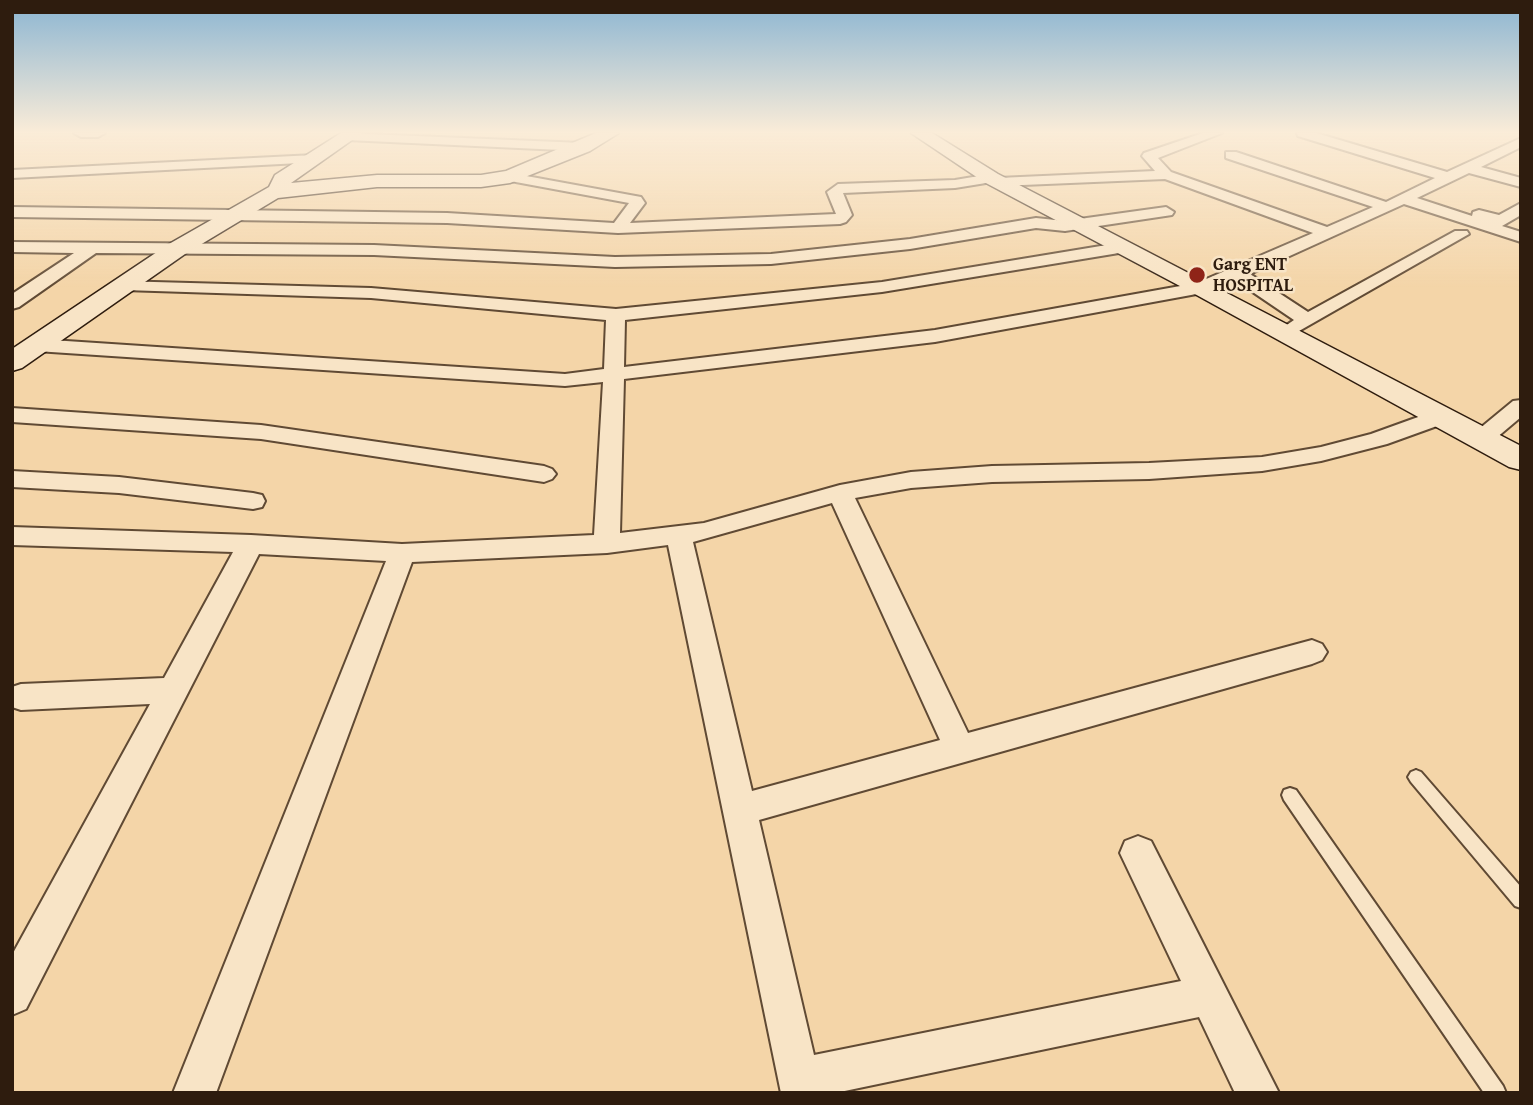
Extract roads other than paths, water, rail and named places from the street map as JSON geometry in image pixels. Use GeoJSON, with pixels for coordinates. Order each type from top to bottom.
{"type":"FeatureCollection","features":[{"type":"Feature","properties":{"kind":"street"},"geometry":{"type":"LineString","coordinates":[[278,191],[280,185]]}},
{"type":"Feature","properties":{"kind":"street"},"geometry":{"type":"LineString","coordinates":[[12,362],[177,249],[278,191],[342,185]]}},
{"type":"Feature","properties":{"kind":"street"},"geometry":{"type":"LineString","coordinates":[[551,185],[636,200],[638,203],[618,228]]}},
{"type":"Feature","properties":{"kind":"street"},"geometry":{"type":"LineString","coordinates":[[12,212],[447,218],[618,228],[839,219],[844,215],[835,192],[838,189],[941,185]]}},
{"type":"Feature","properties":{"kind":"street"},"geometry":{"type":"LineString","coordinates":[[1004,185],[1202,288],[1296,327],[1440,417],[1521,460]]}},
{"type":"Feature","properties":{"kind":"street"},"geometry":{"type":"LineString","coordinates":[[1193,185],[1328,233]]}},
{"type":"Feature","properties":{"kind":"street"},"geometry":{"type":"LineString","coordinates":[[1321,185],[1387,206]]}},
{"type":"Feature","properties":{"kind":"street"},"geometry":{"type":"LineString","coordinates":[[36,345],[579,379],[935,336],[1202,288],[1431,185]]}},
{"type":"Feature","properties":{"kind":"street"},"geometry":{"type":"LineString","coordinates":[[1408,196],[1499,221],[1521,208]]}},
{"type":"Feature","properties":{"kind":"street"},"geometry":{"type":"LineString","coordinates":[[1408,196],[1521,237]]}},
{"type":"Feature","properties":{"kind":"street"},"geometry":{"type":"LineString","coordinates":[[12,247],[374,250],[615,262],[771,259],[910,244],[1036,223],[1065,226],[1166,212]]}},
{"type":"Feature","properties":{"kind":"street"},"geometry":{"type":"LineString","coordinates":[[1296,327],[1461,234]]}},
{"type":"Feature","properties":{"kind":"street"},"geometry":{"type":"LineString","coordinates":[[124,285],[370,293],[616,315],[883,287],[1125,247]]}},
{"type":"Feature","properties":{"kind":"street"},"geometry":{"type":"LineString","coordinates":[[12,303],[92,248]]}},
{"type":"Feature","properties":{"kind":"street"},"geometry":{"type":"LineString","coordinates":[[1237,273],[1296,327]]}},
{"type":"Feature","properties":{"kind":"street"},"geometry":{"type":"LineString","coordinates":[[607,544],[616,315]]}},
{"type":"Feature","properties":{"kind":"street"},"geometry":{"type":"LineString","coordinates":[[1481,439],[1521,406]]}},
{"type":"Feature","properties":{"kind":"street"},"geometry":{"type":"LineString","coordinates":[[12,415],[261,432],[544,474]]}},
{"type":"Feature","properties":{"kind":"street"},"geometry":{"type":"LineString","coordinates":[[15,540],[251,544],[402,553],[607,544],[679,536],[840,493],[911,480],[992,474],[1149,471],[1262,464],[1321,454],[1440,417]]}},
{"type":"Feature","properties":{"kind":"street"},"geometry":{"type":"LineString","coordinates":[[12,479],[119,485],[253,501]]}},
{"type":"Feature","properties":{"kind":"street"},"geometry":{"type":"LineString","coordinates":[[840,493],[960,750]]}},
{"type":"Feature","properties":{"kind":"street"},"geometry":{"type":"LineString","coordinates":[[679,536],[800,1086],[1209,995]]}},
{"type":"Feature","properties":{"kind":"street"},"geometry":{"type":"LineString","coordinates":[[12,995],[251,544]]}},
{"type":"Feature","properties":{"kind":"street"},"geometry":{"type":"LineString","coordinates":[[194,1093],[402,553]]}},
{"type":"Feature","properties":{"kind":"street"},"geometry":{"type":"LineString","coordinates":[[739,810],[1312,652]]}},
{"type":"Feature","properties":{"kind":"street"},"geometry":{"type":"LineString","coordinates":[[21,697],[173,690]]}},
{"type":"Feature","properties":{"kind":"street"},"geometry":{"type":"LineString","coordinates":[[1138,853],[1258,1093]]}},
{"type":"Feature","properties":{"kind":"lane"},"geometry":{"type":"LineString","coordinates":[[1416,777],[1521,900]]}},
{"type":"Feature","properties":{"kind":"lane"},"geometry":{"type":"LineString","coordinates":[[1290,795],[1496,1093]]}},
{"type":"Feature","properties":{"kind":"place","name":"Garg ENT HOSPITAL"},"geometry":{"type":"Point","coordinates":[1197,275]}}]}
